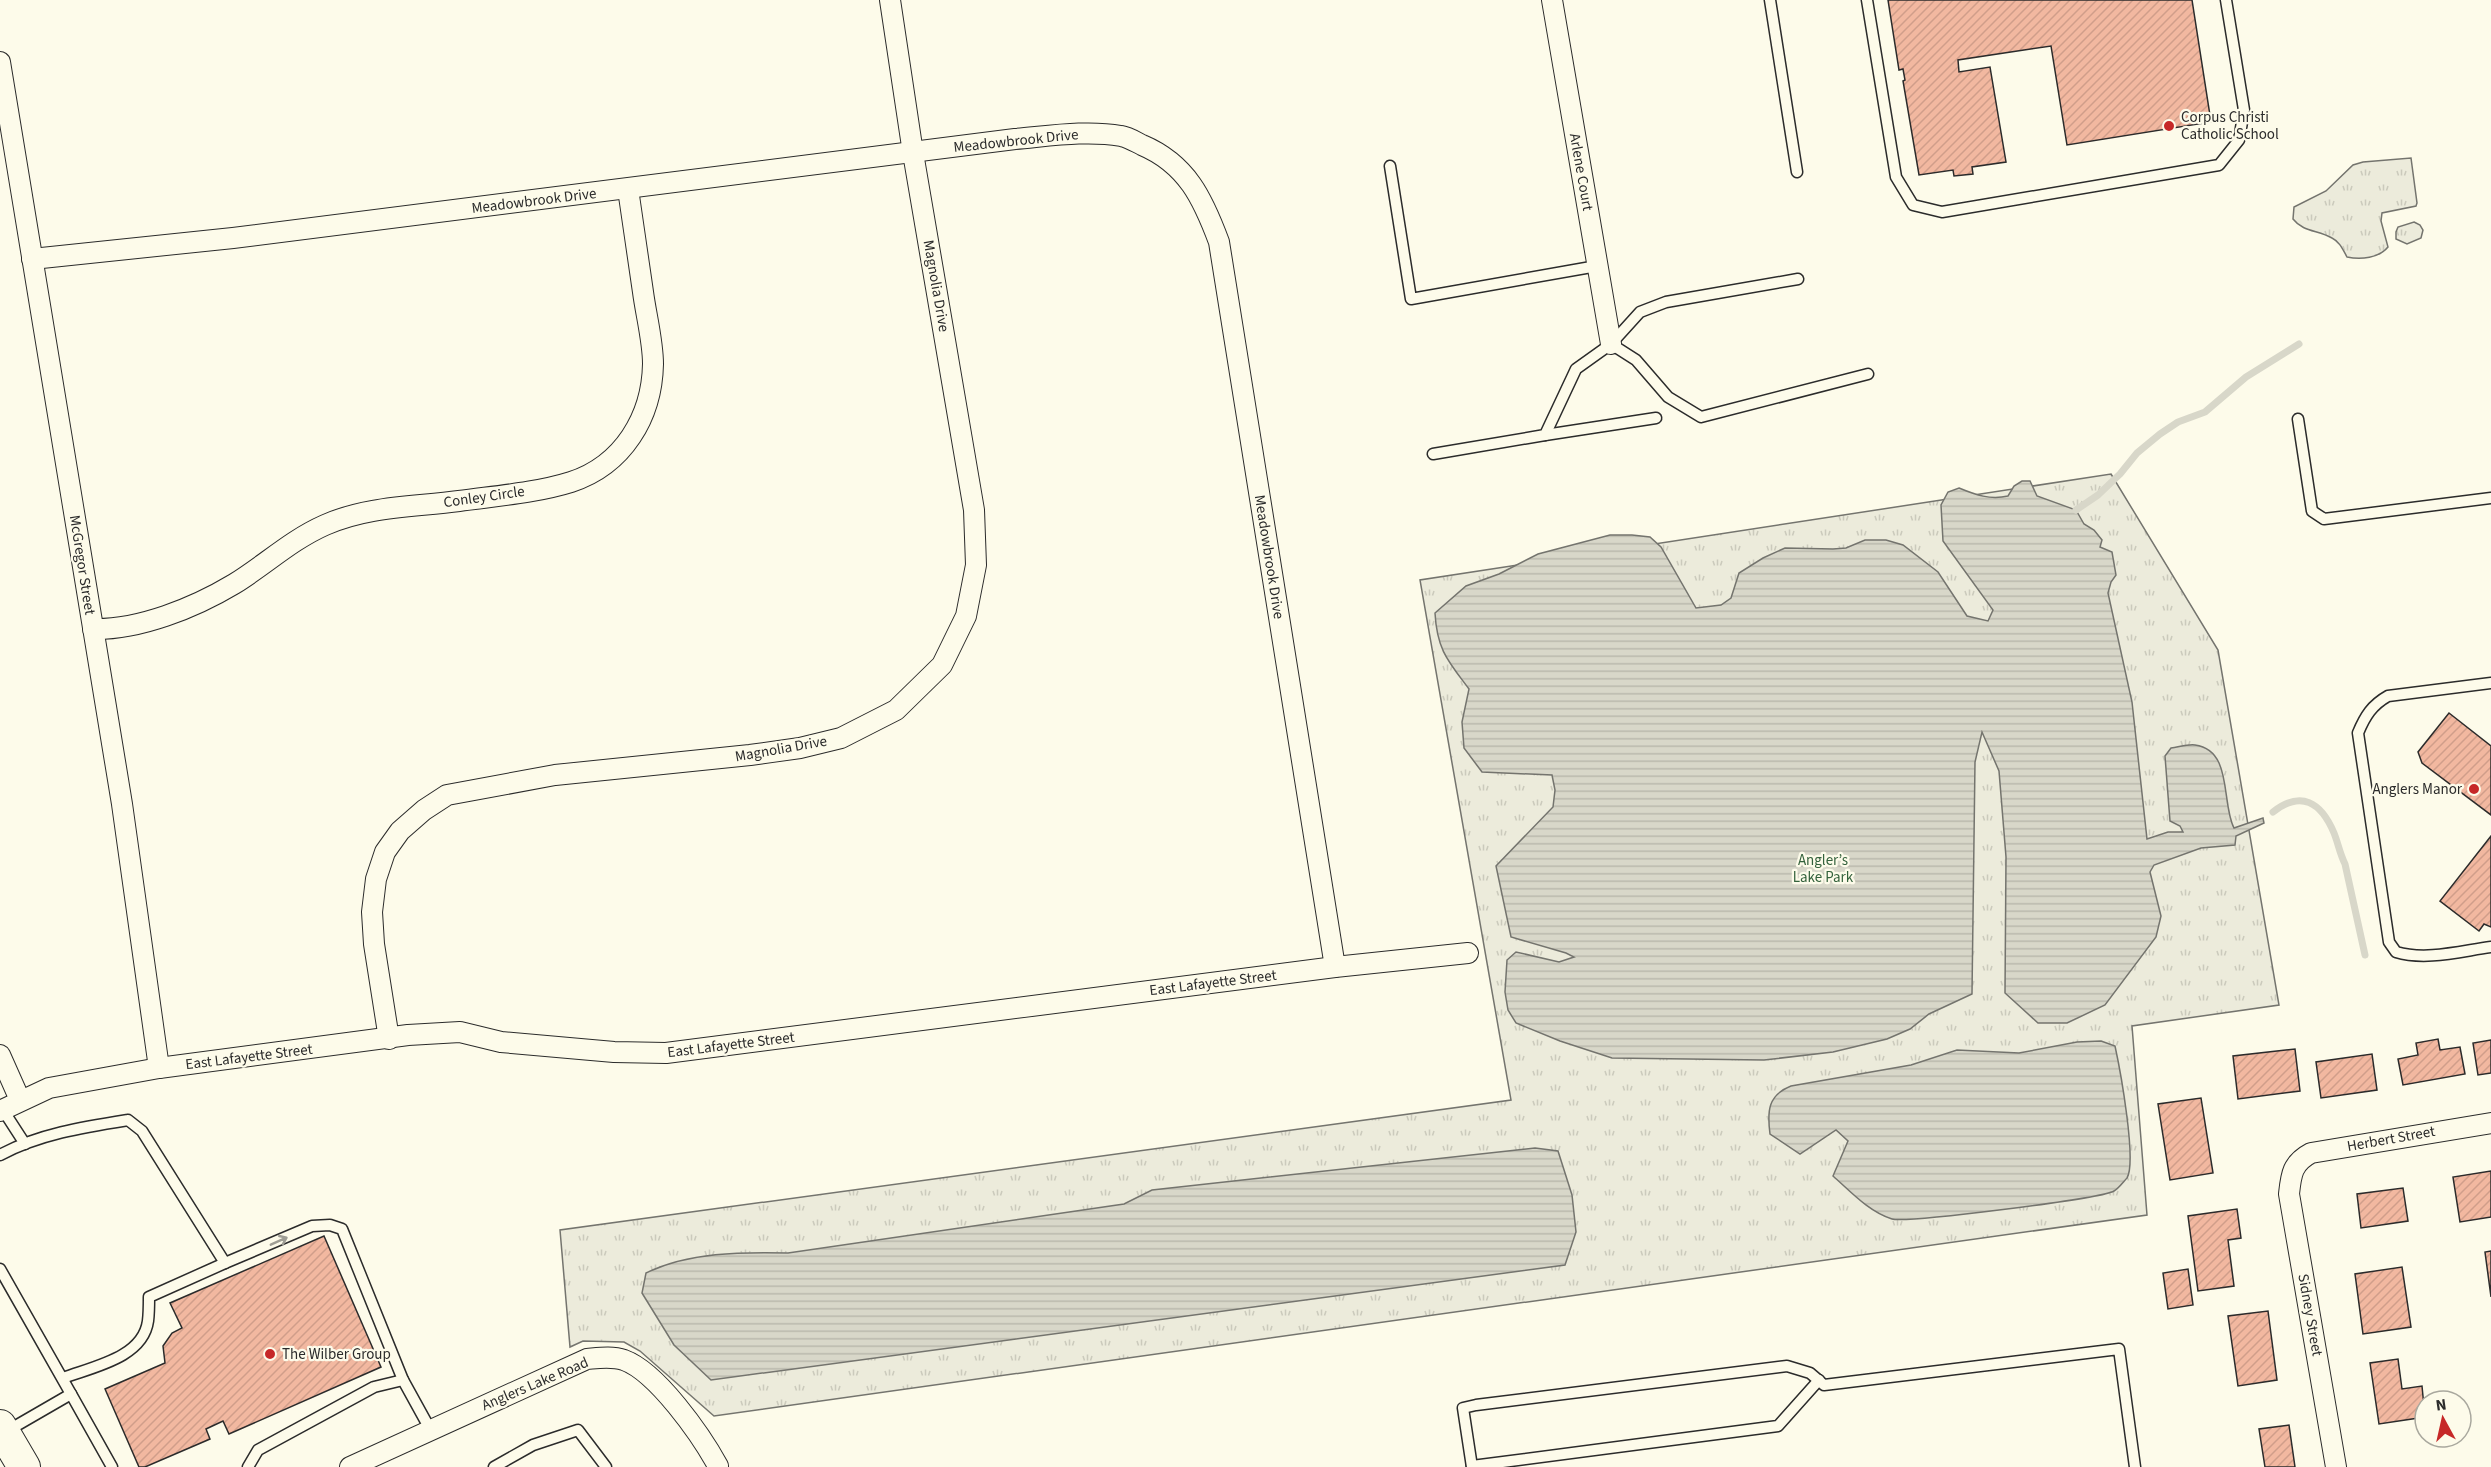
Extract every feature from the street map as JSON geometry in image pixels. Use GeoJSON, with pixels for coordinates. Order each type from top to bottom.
{"type":"FeatureCollection","features":[{"type":"Feature","properties":{"kind":"main road"},"geometry":{"type":"LineString","coordinates":[[2,1430],[24,1467]]}},
{"type":"Feature","properties":{"kind":"street","name":"Magnolia Drive"},"geometry":{"type":"LineString","coordinates":[[389,1039],[374,944],[372,912],[376,879],[385,852],[400,831],[424,810],[447,795],[475,788],[555,775],[750,755],[841,738],[896,710],[942,665],[966,616],[976,565],[974,510],[913,153],[890,0]]}},
{"type":"Feature","properties":{"kind":"street","name":"Arlene Court"},"geometry":{"type":"LineString","coordinates":[[1552,0],[1611,344]]}},
{"type":"Feature","properties":{"kind":"street","name":"McGregor Street"},"geometry":{"type":"LineString","coordinates":[[0,62],[122,804],[159,1068]]}},
{"type":"Feature","properties":{"kind":"street","name":"Meadowbrook Drive"},"geometry":{"type":"LineString","coordinates":[[32,259],[233,238],[1016,139],[1081,134],[1123,136],[1155,150],[1183,171],[1199,196],[1219,242],[1335,967]]}},
{"type":"Feature","properties":{"kind":"street","name":"Conley Circle"},"geometry":{"type":"LineString","coordinates":[[93,629],[106,629],[147,621],[218,593],[288,545],[326,524],[384,509],[479,498],[571,482],[599,469],[614,457],[632,437],[649,403],[653,362],[628,189]]}},
{"type":"Feature","properties":{"kind":"street","name":"East Lafayette Street"},"geometry":{"type":"LineString","coordinates":[[8,1107],[49,1088],[159,1068],[408,1035],[460,1032],[501,1042],[614,1052],[666,1053],[1335,967],[1468,953]]}},
{"type":"Feature","properties":{"kind":"street"},"geometry":{"type":"LineString","coordinates":[[0,1055],[8,1107]]}},
{"type":"Feature","properties":{"kind":"street","name":"Herbert Street"},"geometry":{"type":"LineString","coordinates":[[2295,1164],[2311,1153],[2491,1123]]}},
{"type":"Feature","properties":{"kind":"street","name":"Sidney Street"},"geometry":{"type":"LineString","coordinates":[[2295,1164],[2291,1172],[2289,1194],[2336,1467]]}},
{"type":"Feature","properties":{"kind":"street","name":"Anglers Lake Road"},"geometry":{"type":"LineString","coordinates":[[350,1467],[587,1359],[604,1357],[622,1360],[638,1367],[651,1378],[705,1442],[718,1467]]}},
{"type":"Feature","properties":{"kind":"lane"},"geometry":{"type":"LineString","coordinates":[[1770,0],[1797,172]]}},
{"type":"Feature","properties":{"kind":"lane"},"geometry":{"type":"LineString","coordinates":[[1867,0],[1896,177],[1913,205],[1942,212],[2219,165],[2239,140],[2244,110],[2226,0]]}},
{"type":"Feature","properties":{"kind":"lane"},"geometry":{"type":"LineString","coordinates":[[1390,166],[1411,299],[1597,266]]}},
{"type":"Feature","properties":{"kind":"lane"},"geometry":{"type":"LineString","coordinates":[[1545,435],[1576,369],[1611,344],[1640,312],[1666,302],[1798,279]]}},
{"type":"Feature","properties":{"kind":"lane"},"geometry":{"type":"LineString","coordinates":[[1611,344],[1636,360],[1668,397],[1701,417],[1868,374]]}},
{"type":"Feature","properties":{"kind":"lane"},"geometry":{"type":"LineString","coordinates":[[1434,453],[1656,418]]}},
{"type":"Feature","properties":{"kind":"lane"},"geometry":{"type":"LineString","coordinates":[[2298,419],[2312,511],[2324,519],[2491,498]]}},
{"type":"Feature","properties":{"kind":"lane"},"geometry":{"type":"LineString","coordinates":[[2491,683],[2388,696],[2365,715],[2358,733],[2390,942],[2396,952],[2422,956],[2491,947]]}},
{"type":"Feature","properties":{"kind":"lane"},"geometry":{"type":"LineString","coordinates":[[8,1107],[25,1144]]}},
{"type":"Feature","properties":{"kind":"lane"},"geometry":{"type":"LineString","coordinates":[[0,1155],[25,1144],[71,1130],[128,1120],[142,1131],[225,1263]]}},
{"type":"Feature","properties":{"kind":"lane"},"geometry":{"type":"LineString","coordinates":[[63,1378],[125,1354],[141,1340],[148,1322],[149,1297],[312,1226],[330,1225],[342,1229],[403,1380],[430,1429]]}},
{"type":"Feature","properties":{"kind":"lane"},"geometry":{"type":"LineString","coordinates":[[0,1269],[112,1467]]}},
{"type":"Feature","properties":{"kind":"lane"},"geometry":{"type":"LineString","coordinates":[[1819,1380],[1778,1426],[1472,1466],[1463,1408],[1787,1366],[1810,1373],[1819,1380],[1824,1385],[2119,1349],[2136,1467]]}},
{"type":"Feature","properties":{"kind":"lane"},"geometry":{"type":"LineString","coordinates":[[248,1467],[258,1450],[374,1387],[403,1380]]}},
{"type":"Feature","properties":{"kind":"lane"},"geometry":{"type":"LineString","coordinates":[[2,1430],[70,1395]]}},
{"type":"Feature","properties":{"kind":"lane"},"geometry":{"type":"LineString","coordinates":[[494,1467],[533,1445],[578,1430],[606,1467]]}},
{"type":"Feature","properties":{"kind":"green space"},"geometry":{"type":"Polygon","coordinates":[[[2411,158],[2417,203],[2416,206],[2382,213],[2381,221],[2388,247],[2380,254],[2364,258],[2347,257],[2335,240],[2327,235],[2306,229],[2293,219],[2294,207],[2326,191],[2353,165],[2411,158]]]}},
{"type":"Feature","properties":{"kind":"green space"},"geometry":{"type":"Polygon","coordinates":[[[2414,222],[2423,230],[2421,238],[2407,244],[2396,239],[2398,227],[2414,222]]]}},
{"type":"Feature","properties":{"kind":"green space","name":"Angler’s Lake Park"},"geometry":{"type":"Polygon","coordinates":[[[2111,474],[2218,650],[2279,1005],[2132,1026],[2147,1215],[714,1416],[640,1351],[624,1342],[583,1341],[570,1347],[560,1230],[1511,1100],[1420,580],[2111,474]]]}},
{"type":"Feature","properties":{"kind":"shaded area"},"geometry":{"type":"Polygon","coordinates":[[[2022,481],[2030,481],[2037,496],[2076,510],[2084,524],[2094,530],[2102,540],[2100,547],[2112,552],[2116,575],[2108,593],[2132,702],[2147,839],[2168,832],[2183,832],[2180,826],[2170,821],[2165,756],[2171,748],[2186,745],[2207,749],[2221,767],[2234,828],[2263,818],[2264,823],[2236,836],[2235,845],[2201,848],[2154,865],[2150,872],[2161,916],[2156,937],[2105,1005],[2067,1023],[2038,1023],[2005,993],[2006,857],[1999,771],[1982,732],[1975,762],[1972,994],[1929,1014],[1910,1029],[1887,1039],[1833,1052],[1764,1060],[1612,1058],[1560,1041],[1516,1023],[1508,1010],[1505,992],[1507,960],[1516,952],[1559,962],[1574,957],[1511,937],[1496,866],[1553,807],[1555,790],[1552,775],[1482,772],[1464,748],[1462,722],[1469,689],[1455,671],[1441,646],[1435,613],[1466,586],[1499,574],[1538,554],[1610,535],[1632,535],[1650,537],[1661,547],[1696,608],[1721,605],[1731,598],[1739,573],[1785,548],[1846,548],[1865,540],[1886,540],[1903,545],[1938,572],[1967,616],[1988,621],[1993,610],[1943,541],[1941,505],[1948,492],[1959,488],[1983,496],[2001,497],[2008,496],[2014,486],[2022,481]]]}},
{"type":"Feature","properties":{"kind":"shaded area"},"geometry":{"type":"Polygon","coordinates":[[[2101,1041],[2115,1046],[2127,1114],[2130,1168],[2127,1178],[2116,1190],[2101,1195],[1965,1214],[1892,1219],[1868,1206],[1833,1176],[1848,1141],[1836,1130],[1800,1154],[1770,1134],[1769,1111],[1773,1099],[1791,1086],[1911,1065],[1957,1050],[2019,1053],[2077,1042],[2101,1041]]]}},
{"type":"Feature","properties":{"kind":"shaded area"},"geometry":{"type":"Polygon","coordinates":[[[1535,1148],[1558,1151],[1572,1195],[1576,1232],[1565,1265],[711,1380],[674,1345],[642,1293],[646,1273],[697,1257],[734,1253],[788,1253],[1124,1204],[1152,1190],[1535,1148]]]}},
{"type":"Feature","properties":{"kind":"building"},"geometry":{"type":"Polygon","coordinates":[[[1888,0],[2192,0],[2211,122],[2067,145],[2051,46],[1958,60],[1959,72],[1990,67],[2006,162],[1972,167],[1973,174],[1954,176],[1953,170],[1919,175],[1903,81],[1905,80],[1903,69],[1899,70],[1888,0]]]}},
{"type":"Feature","properties":{"kind":"building","name":"Anglers Manor"},"geometry":{"type":"Polygon","coordinates":[[[2449,713],[2491,746],[2491,815],[2422,763],[2418,752],[2449,713]]]}},
{"type":"Feature","properties":{"kind":"building"},"geometry":{"type":"Polygon","coordinates":[[[2491,836],[2491,927],[2484,924],[2479,931],[2440,901],[2491,836]]]}},
{"type":"Feature","properties":{"kind":"building"},"geometry":{"type":"Polygon","coordinates":[[[2438,1039],[2440,1050],[2460,1047],[2465,1074],[2403,1085],[2398,1059],[2418,1055],[2416,1043],[2438,1039]]]}},
{"type":"Feature","properties":{"kind":"building"},"geometry":{"type":"Polygon","coordinates":[[[2491,1040],[2491,1073],[2478,1075],[2473,1043],[2491,1040]]]}},
{"type":"Feature","properties":{"kind":"building"},"geometry":{"type":"Polygon","coordinates":[[[2295,1049],[2300,1091],[2238,1099],[2233,1056],[2295,1049]]]}},
{"type":"Feature","properties":{"kind":"building"},"geometry":{"type":"Polygon","coordinates":[[[2372,1054],[2377,1090],[2321,1098],[2316,1062],[2372,1054]]]}},
{"type":"Feature","properties":{"kind":"building"},"geometry":{"type":"Polygon","coordinates":[[[2201,1098],[2213,1173],[2170,1180],[2158,1104],[2201,1098]]]}},
{"type":"Feature","properties":{"kind":"building"},"geometry":{"type":"Polygon","coordinates":[[[2491,1171],[2491,1217],[2460,1222],[2453,1177],[2491,1171]]]}},
{"type":"Feature","properties":{"kind":"building"},"geometry":{"type":"Polygon","coordinates":[[[2403,1188],[2408,1221],[2361,1228],[2357,1194],[2403,1188]]]}},
{"type":"Feature","properties":{"kind":"building"},"geometry":{"type":"Polygon","coordinates":[[[2237,1209],[2241,1238],[2228,1240],[2234,1286],[2198,1291],[2188,1216],[2237,1209]]]}},
{"type":"Feature","properties":{"kind":"building","name":"The Wilber Group"},"geometry":{"type":"Polygon","coordinates":[[[324,1236],[381,1367],[229,1434],[223,1421],[206,1429],[210,1439],[145,1467],[139,1467],[105,1389],[165,1363],[163,1346],[172,1333],[182,1328],[170,1303],[324,1236]]]}},
{"type":"Feature","properties":{"kind":"building"},"geometry":{"type":"Polygon","coordinates":[[[2491,1251],[2491,1297],[2485,1252],[2491,1251]]]}},
{"type":"Feature","properties":{"kind":"building"},"geometry":{"type":"Polygon","coordinates":[[[2402,1267],[2411,1327],[2363,1334],[2355,1274],[2402,1267]]]}},
{"type":"Feature","properties":{"kind":"building"},"geometry":{"type":"Polygon","coordinates":[[[2188,1269],[2193,1305],[2168,1309],[2163,1273],[2188,1269]]]}},
{"type":"Feature","properties":{"kind":"building"},"geometry":{"type":"Polygon","coordinates":[[[2268,1311],[2277,1380],[2238,1386],[2228,1316],[2268,1311]]]}},
{"type":"Feature","properties":{"kind":"building"},"geometry":{"type":"Polygon","coordinates":[[[2398,1359],[2402,1389],[2422,1386],[2422,1389],[2413,1389],[2413,1419],[2379,1424],[2370,1363],[2398,1359]]]}},
{"type":"Feature","properties":{"kind":"building"},"geometry":{"type":"Polygon","coordinates":[[[2289,1425],[2295,1467],[2265,1467],[2259,1429],[2289,1425]]]}},
{"type":"Feature","properties":{"kind":"waterway"},"geometry":{"type":"LineString","coordinates":[[2076,510],[2098,495],[2120,474],[2137,453],[2160,434],[2178,422],[2205,412],[2246,377],[2299,344]]}},
{"type":"Feature","properties":{"kind":"waterway"},"geometry":{"type":"LineString","coordinates":[[2273,812],[2283,805],[2301,801],[2316,807],[2329,822],[2345,864],[2365,955]]}},
{"type":"Feature","properties":{"kind":"place","name":"Corpus Christi Catholic School"},"geometry":{"type":"Point","coordinates":[2169,126]}},
{"type":"Feature","properties":{"kind":"place","name":"Anglers Manor"},"geometry":{"type":"Point","coordinates":[2474,789]}},
{"type":"Feature","properties":{"kind":"place","name":"The Wilber Group"},"geometry":{"type":"Point","coordinates":[270,1354]}}]}
